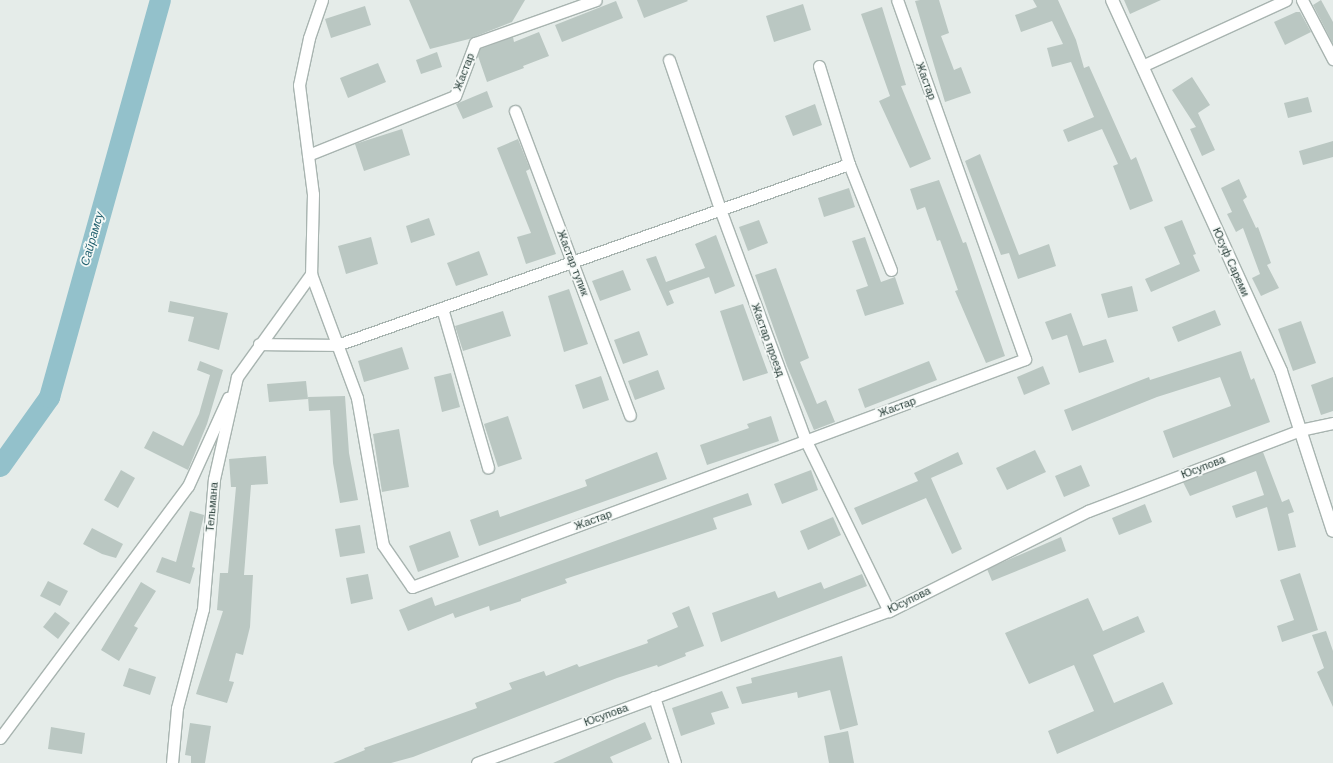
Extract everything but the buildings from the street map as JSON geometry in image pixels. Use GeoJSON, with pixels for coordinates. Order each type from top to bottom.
{"type":"FeatureCollection","features":[{"type":"Feature","properties":{"kind":"main road","name":"Юсуф Сареми"},"geometry":{"type":"LineString","coordinates":[[1112,0],[1281,371],[1333,531]]}},
{"type":"Feature","properties":{"kind":"street"},"geometry":{"type":"LineString","coordinates":[[322,0],[309,38],[299,85],[313,194],[311,274],[337,345]]}},
{"type":"Feature","properties":{"kind":"street","name":"Жастар"},"geometry":{"type":"LineString","coordinates":[[308,155],[455,96],[475,43],[596,0]]}},
{"type":"Feature","properties":{"kind":"street","name":"Жастар"},"geometry":{"type":"LineString","coordinates":[[337,345],[357,398],[383,545],[412,587],[1025,359],[897,0]]}},
{"type":"Feature","properties":{"kind":"street"},"geometry":{"type":"LineString","coordinates":[[1142,66],[1286,0]]}},
{"type":"Feature","properties":{"kind":"street"},"geometry":{"type":"LineString","coordinates":[[1302,0],[1333,59]]}},
{"type":"Feature","properties":{"kind":"street","name":"Жастар проезд"},"geometry":{"type":"LineString","coordinates":[[669,60],[720,209],[806,441],[889,611]]}},
{"type":"Feature","properties":{"kind":"street"},"geometry":{"type":"LineString","coordinates":[[819,66],[849,164],[891,270]]}},
{"type":"Feature","properties":{"kind":"street","name":"Жастар тупик"},"geometry":{"type":"LineString","coordinates":[[515,111],[630,415]]}},
{"type":"Feature","properties":{"kind":"street"},"geometry":{"type":"LineString","coordinates":[[259,344],[337,345],[849,164]]}},
{"type":"Feature","properties":{"kind":"street","name":"Тельмана"},"geometry":{"type":"LineString","coordinates":[[172,763],[177,708],[203,610],[214,479],[237,378],[259,344],[311,274]]}},
{"type":"Feature","properties":{"kind":"street"},"geometry":{"type":"LineString","coordinates":[[442,308],[488,467]]}},
{"type":"Feature","properties":{"kind":"street"},"geometry":{"type":"LineString","coordinates":[[0,738],[188,486],[237,378]]}},
{"type":"Feature","properties":{"kind":"street","name":"Юсупова"},"geometry":{"type":"LineString","coordinates":[[477,763],[889,611],[1088,511],[1300,430],[1333,423]]}},
{"type":"Feature","properties":{"kind":"street"},"geometry":{"type":"LineString","coordinates":[[654,697],[675,763]]}},
{"type":"Feature","properties":{"kind":"waterway","name":"Сайрамсу"},"geometry":{"type":"LineString","coordinates":[[0,466],[49,397],[160,0]]}}]}
